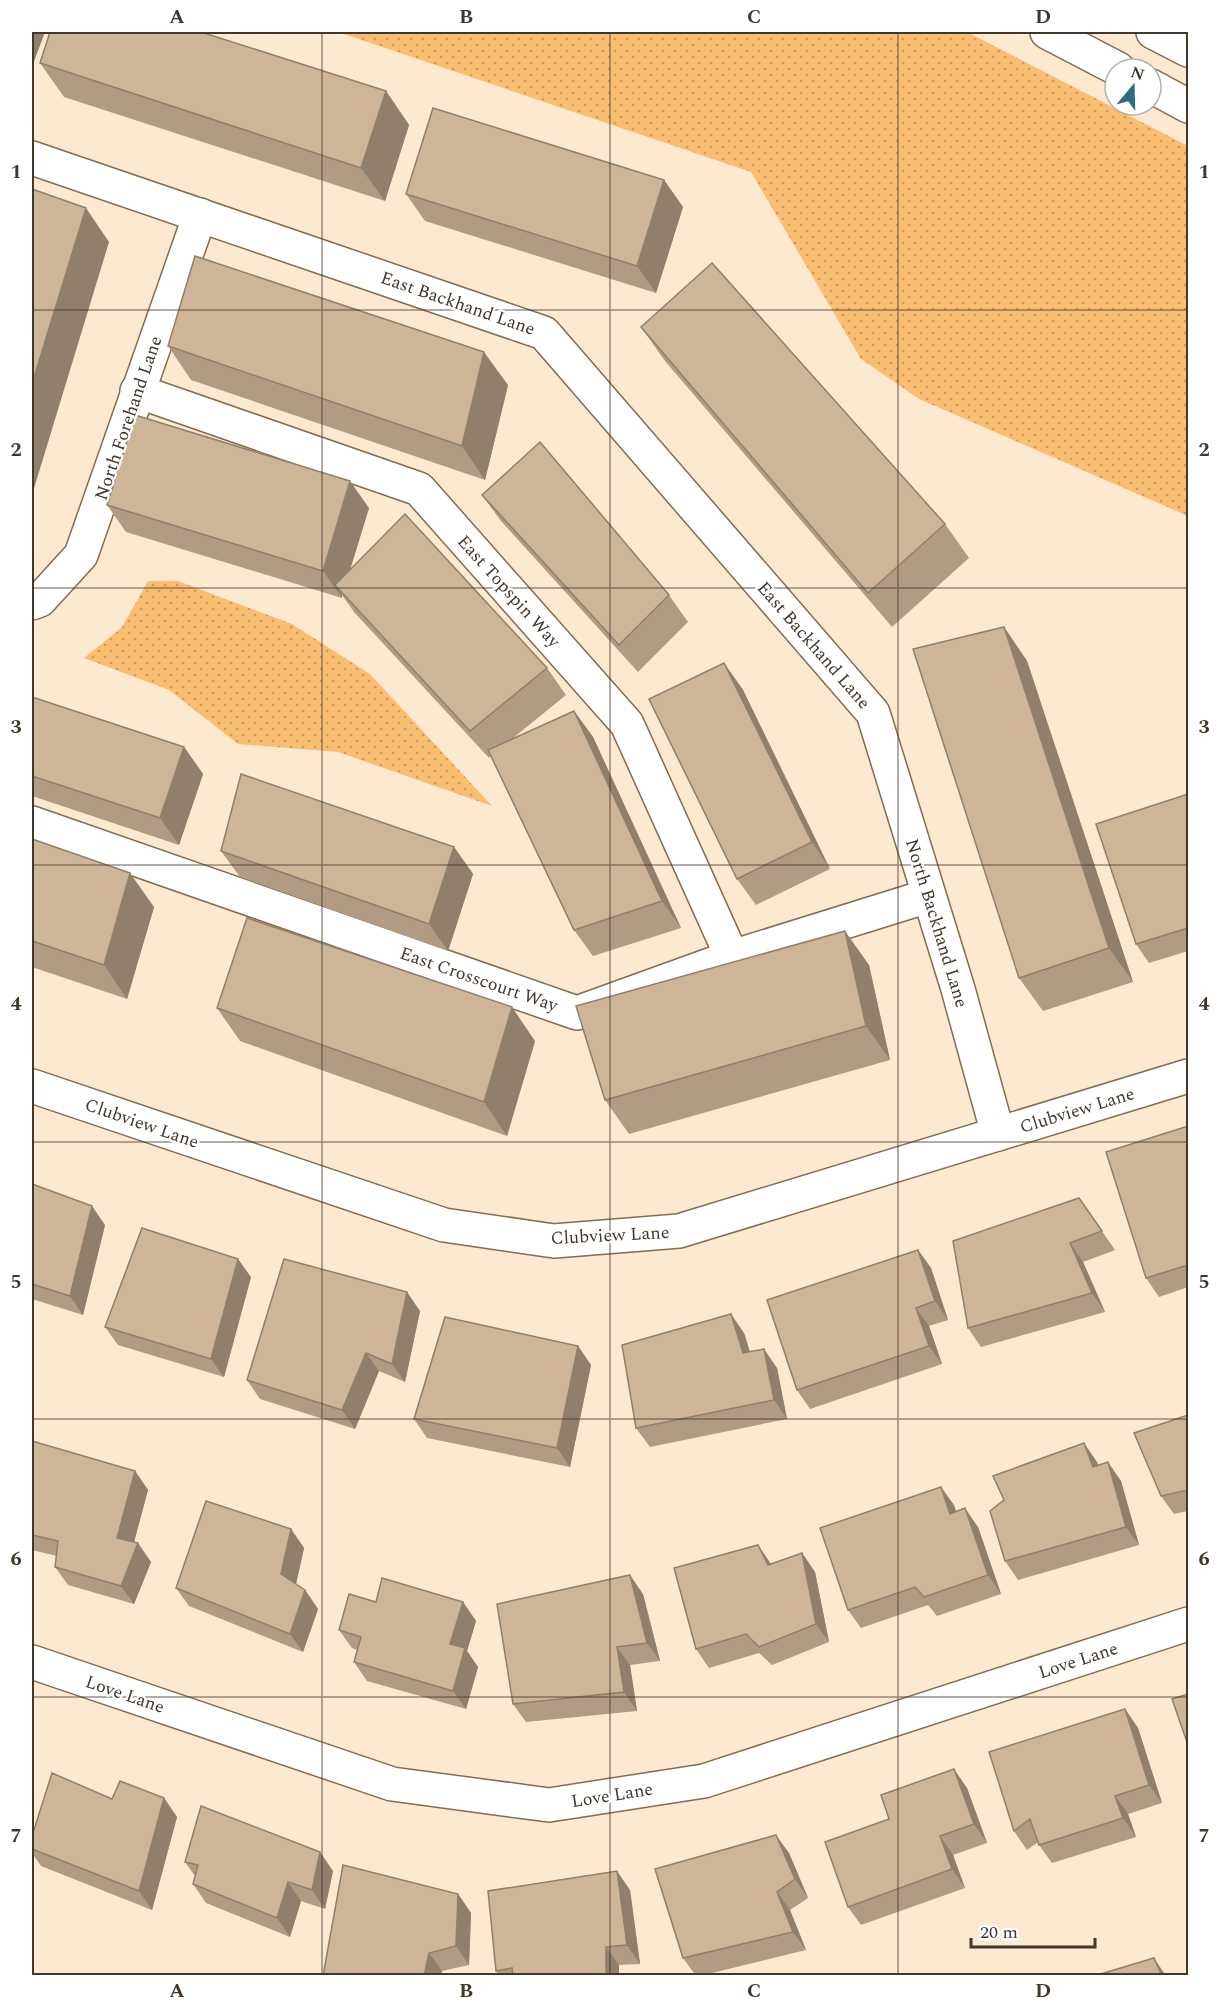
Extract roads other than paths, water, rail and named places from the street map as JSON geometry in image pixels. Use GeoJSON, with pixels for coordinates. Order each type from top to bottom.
{"type":"FeatureCollection","features":[{"type":"Feature","properties":{"kind":"street"},"geometry":{"type":"LineString","coordinates":[[1047,32],[1103,61]]}},
{"type":"Feature","properties":{"kind":"street"},"geometry":{"type":"LineString","coordinates":[[1153,32],[1188,50]]}},
{"type":"Feature","properties":{"kind":"street"},"geometry":{"type":"LineString","coordinates":[[1163,92],[1188,106]]}},
{"type":"Feature","properties":{"kind":"street","name":"East Backhand Lane"},"geometry":{"type":"LineString","coordinates":[[32,158],[544,333],[873,713]]}},
{"type":"Feature","properties":{"kind":"street","name":"North Forehand Lane"},"geometry":{"type":"LineString","coordinates":[[32,603],[40,600],[81,555],[200,215]]}},
{"type":"Feature","properties":{"kind":"street","name":"East Topspin Way"},"geometry":{"type":"LineString","coordinates":[[137,391],[419,489],[627,724],[732,957]]}},
{"type":"Feature","properties":{"kind":"street","name":"North Backhand Lane"},"geometry":{"type":"LineString","coordinates":[[873,713],[958,989],[998,1134]]}},
{"type":"Feature","properties":{"kind":"street","name":"East Crosscourt Way"},"geometry":{"type":"LineString","coordinates":[[32,823],[577,1013],[732,957],[928,896]]}},
{"type":"Feature","properties":{"kind":"street","name":"Clubview Lane"},"geometry":{"type":"LineString","coordinates":[[32,1086],[444,1225],[554,1241],[679,1232],[1188,1076]]}},
{"type":"Feature","properties":{"kind":"street","name":"Love Lane"},"geometry":{"type":"LineString","coordinates":[[32,1662],[392,1784],[549,1805],[704,1781],[1188,1624]]}}]}
